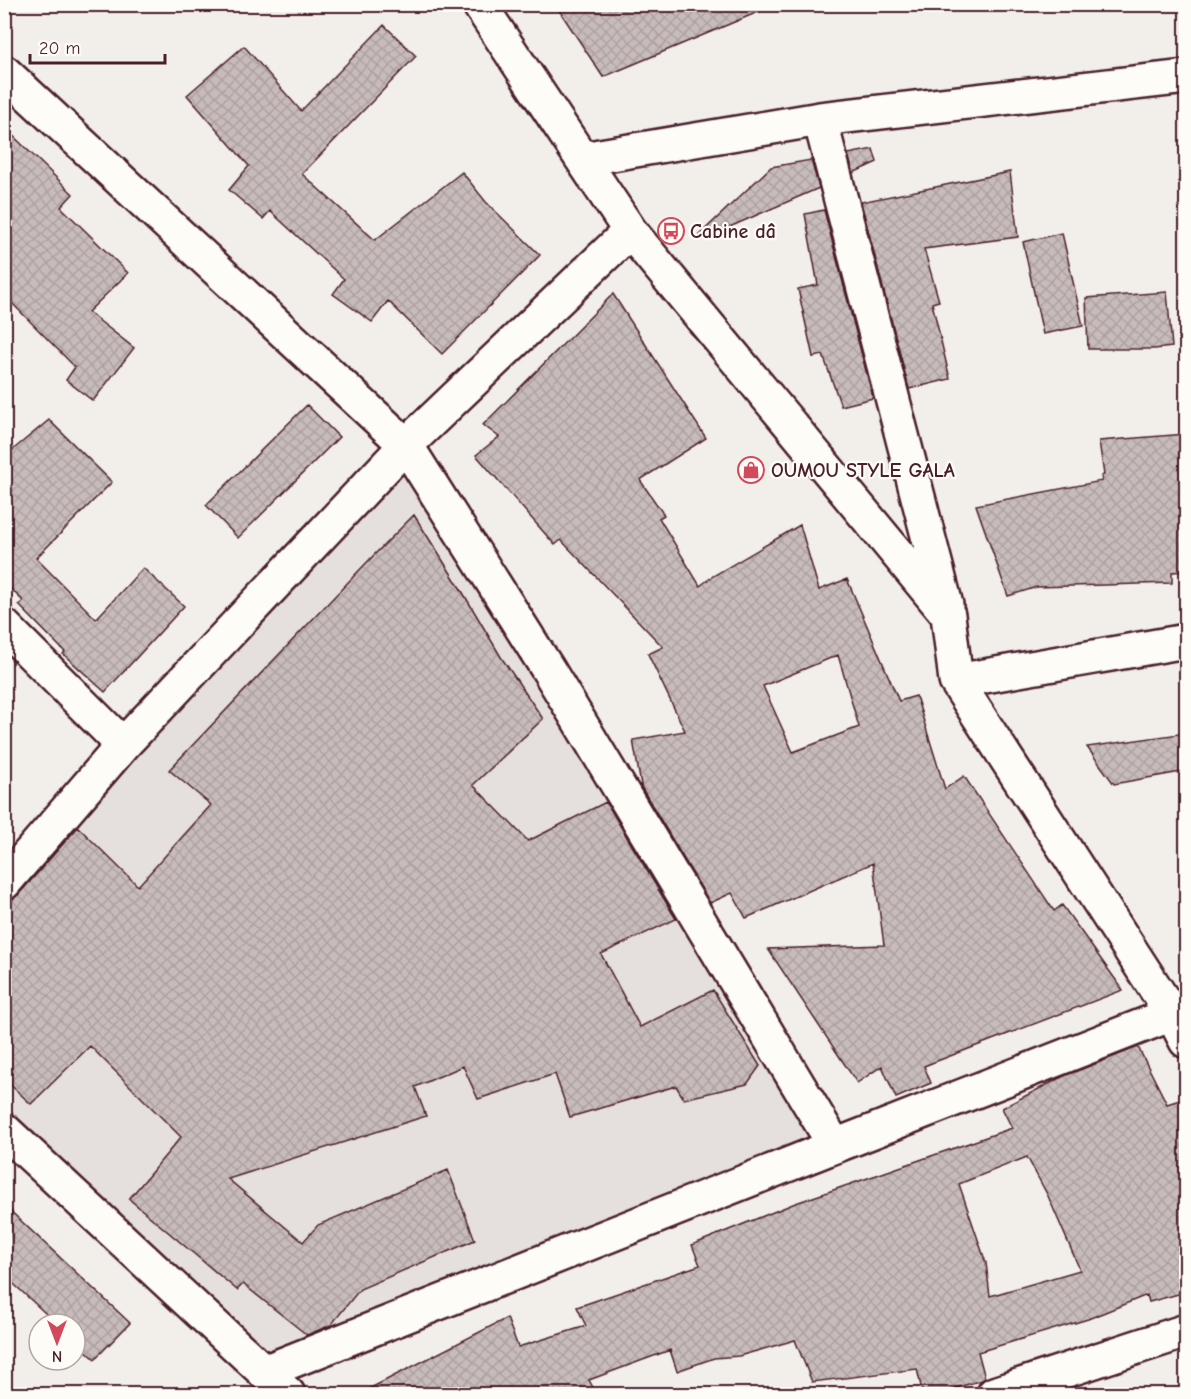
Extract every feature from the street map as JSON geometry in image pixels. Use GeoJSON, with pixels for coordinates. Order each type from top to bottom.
{"type":"FeatureCollection","features":[{"type":"Feature","properties":{"kind":"street"},"geometry":{"type":"LineString","coordinates":[[479,4],[630,231],[948,615]]}},
{"type":"Feature","properties":{"kind":"street"},"geometry":{"type":"LineString","coordinates":[[4,72],[406,445],[549,671],[835,1146]]}},
{"type":"Feature","properties":{"kind":"street"},"geometry":{"type":"LineString","coordinates":[[582,159],[820,119],[1186,77]]}},
{"type":"Feature","properties":{"kind":"street"},"geometry":{"type":"LineString","coordinates":[[264,1372],[835,1146],[1179,1028],[956,681],[948,615],[820,119]]}},
{"type":"Feature","properties":{"kind":"street"},"geometry":{"type":"LineString","coordinates":[[4,883],[123,745],[406,445],[630,231]]}},
{"type":"Feature","properties":{"kind":"street"},"geometry":{"type":"LineString","coordinates":[[4,626],[123,745]]}},
{"type":"Feature","properties":{"kind":"street"},"geometry":{"type":"LineString","coordinates":[[956,681],[1186,641]]}},
{"type":"Feature","properties":{"kind":"street"},"geometry":{"type":"LineString","coordinates":[[4,1130],[288,1395]]}},
{"type":"Feature","properties":{"kind":"street"},"geometry":{"type":"LineString","coordinates":[[994,1395],[1186,1331]]}},
{"type":"Feature","properties":{"kind":"shaded area"},"geometry":{"type":"Polygon","coordinates":[[[407,459],[815,1140],[271,1365],[5,1116],[4,897],[407,459]]]}},
{"type":"Feature","properties":{"kind":"building"},"geometry":{"type":"Polygon","coordinates":[[[555,4],[775,4],[775,5],[603,77],[555,4]]]}},
{"type":"Feature","properties":{"kind":"building"},"geometry":{"type":"Polygon","coordinates":[[[384,25],[416,56],[302,174],[375,240],[462,172],[486,202],[540,255],[442,354],[388,301],[372,322],[333,294],[344,279],[270,211],[263,219],[229,190],[249,166],[187,95],[244,46],[301,111],[384,25]]]}},
{"type":"Feature","properties":{"kind":"building"},"geometry":{"type":"Polygon","coordinates":[[[4,127],[73,194],[61,207],[128,273],[88,312],[134,348],[93,401],[66,380],[75,367],[4,295],[4,127]]]}},
{"type":"Feature","properties":{"kind":"building"},"geometry":{"type":"Polygon","coordinates":[[[873,149],[877,162],[853,173],[848,154],[873,149]]]}},
{"type":"Feature","properties":{"kind":"building"},"geometry":{"type":"Polygon","coordinates":[[[811,160],[819,188],[702,239],[699,235],[771,167],[811,160]]]}},
{"type":"Feature","properties":{"kind":"building"},"geometry":{"type":"Polygon","coordinates":[[[1010,172],[1018,237],[924,249],[939,301],[932,303],[950,379],[909,389],[861,202],[1010,172]]]}},
{"type":"Feature","properties":{"kind":"building"},"geometry":{"type":"Polygon","coordinates":[[[824,210],[873,398],[841,406],[823,355],[813,357],[798,289],[818,285],[805,214],[824,210]]]}},
{"type":"Feature","properties":{"kind":"building"},"geometry":{"type":"Polygon","coordinates":[[[1062,233],[1083,326],[1043,334],[1023,242],[1062,233]]]}},
{"type":"Feature","properties":{"kind":"building"},"geometry":{"type":"Polygon","coordinates":[[[1167,292],[1172,347],[1088,349],[1086,298],[1167,292]]]}},
{"type":"Feature","properties":{"kind":"building"},"geometry":{"type":"Polygon","coordinates":[[[613,294],[706,438],[640,480],[664,515],[659,518],[700,586],[800,525],[819,590],[847,579],[899,701],[916,696],[945,789],[964,776],[1054,911],[1062,905],[1123,990],[924,1066],[931,1083],[896,1098],[882,1066],[857,1083],[768,949],[884,945],[873,863],[746,918],[732,893],[710,903],[640,785],[633,740],[685,731],[648,654],[663,647],[561,540],[555,545],[476,455],[499,437],[483,425],[613,294]],[[838,655],[763,686],[793,752],[859,727],[838,655]]]}},
{"type":"Feature","properties":{"kind":"building"},"geometry":{"type":"Polygon","coordinates":[[[307,405],[339,437],[238,538],[206,505],[307,405]]]}},
{"type":"Feature","properties":{"kind":"building"},"geometry":{"type":"Polygon","coordinates":[[[49,420],[112,482],[36,558],[96,619],[143,568],[184,606],[105,692],[63,654],[65,652],[19,605],[23,601],[8,586],[4,590],[4,457],[49,420]]]}},
{"type":"Feature","properties":{"kind":"building"},"geometry":{"type":"Polygon","coordinates":[[[1186,434],[1186,571],[1172,572],[1172,583],[1037,587],[1008,596],[976,505],[1102,481],[1101,476],[1104,475],[1099,441],[1186,434]]]}},
{"type":"Feature","properties":{"kind":"building"},"geometry":{"type":"Polygon","coordinates":[[[414,515],[501,657],[543,719],[473,785],[528,841],[606,802],[676,919],[601,954],[640,1027],[713,990],[760,1066],[747,1084],[684,1099],[676,1086],[570,1117],[555,1074],[478,1099],[463,1066],[415,1087],[426,1116],[228,1179],[303,1242],[318,1225],[448,1170],[475,1240],[360,1289],[331,1325],[307,1335],[243,1284],[237,1290],[129,1199],[181,1137],[90,1046],[31,1104],[4,1079],[4,904],[18,895],[78,827],[138,886],[211,805],[169,770],[414,515]]]}},
{"type":"Feature","properties":{"kind":"building"},"geometry":{"type":"Polygon","coordinates":[[[1186,733],[1186,771],[1114,784],[1087,747],[1186,733]]]}},
{"type":"Feature","properties":{"kind":"building"},"geometry":{"type":"Polygon","coordinates":[[[1138,1047],[1167,1104],[1186,1098],[1186,1292],[1149,1302],[1147,1295],[1088,1319],[978,1352],[985,1378],[932,1395],[923,1395],[917,1369],[812,1382],[795,1340],[739,1356],[714,1358],[677,1371],[670,1350],[589,1380],[597,1395],[357,1395],[507,1318],[518,1347],[586,1326],[577,1307],[700,1265],[692,1245],[793,1204],[1012,1128],[1002,1108],[1064,1076],[1138,1047]],[[1027,1157],[959,1184],[986,1263],[990,1296],[1080,1270],[1048,1196],[1027,1157]]]}},
{"type":"Feature","properties":{"kind":"building"},"geometry":{"type":"Polygon","coordinates":[[[4,1205],[130,1323],[95,1359],[87,1352],[87,1312],[44,1312],[4,1275],[4,1205]]]}},
{"type":"Feature","properties":{"kind":"place","name":"Cabine dâ"},"geometry":{"type":"Point","coordinates":[671,231]}},
{"type":"Feature","properties":{"kind":"place","name":"OUMOU STYLE GALA"},"geometry":{"type":"Point","coordinates":[751,470]}}]}
